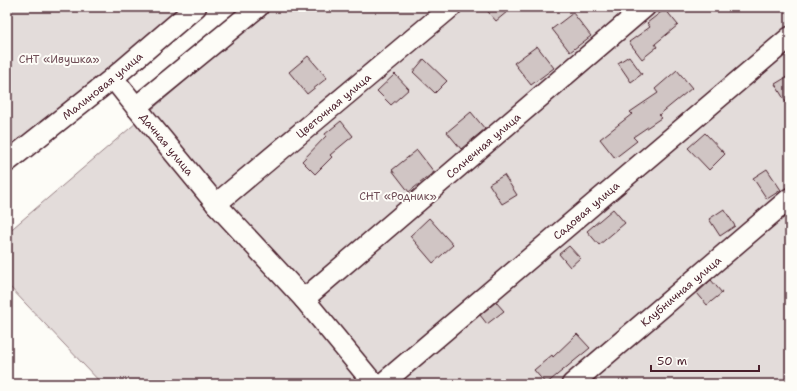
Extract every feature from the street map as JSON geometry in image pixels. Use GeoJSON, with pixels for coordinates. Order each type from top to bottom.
{"type":"FeatureCollection","features":[{"type":"Feature","properties":{"kind":"street","name":"Малиновая улица"},"geometry":{"type":"LineString","coordinates":[[7,162],[113,78],[196,7]]}},
{"type":"Feature","properties":{"kind":"street","name":"Дачная улица"},"geometry":{"type":"LineString","coordinates":[[258,7],[136,107],[216,204],[304,299],[374,384]]}},
{"type":"Feature","properties":{"kind":"street","name":"Цветочная улица"},"geometry":{"type":"LineString","coordinates":[[216,204],[451,7]]}},
{"type":"Feature","properties":{"kind":"street","name":"Солнечная улица"},"geometry":{"type":"LineString","coordinates":[[304,299],[645,7]]}},
{"type":"Feature","properties":{"kind":"street","name":"Садовая улица"},"geometry":{"type":"LineString","coordinates":[[382,384],[790,37]]}},
{"type":"Feature","properties":{"kind":"street"},"geometry":{"type":"LineString","coordinates":[[113,78],[136,107]]}},
{"type":"Feature","properties":{"kind":"street","name":"Клубничная улица"},"geometry":{"type":"LineString","coordinates":[[572,384],[790,198]]}},
{"type":"Feature","properties":{"kind":"green space","name":"СНТ «Ивушка»"},"geometry":{"type":"Polygon","coordinates":[[[7,7],[201,7],[7,170],[7,7]]]}},
{"type":"Feature","properties":{"kind":"green space","name":"СНТ «Родник»"},"geometry":{"type":"Polygon","coordinates":[[[272,7],[790,7],[790,384],[102,384],[7,284],[7,233],[272,7]]]}},
{"type":"Feature","properties":{"kind":"building"},"geometry":{"type":"Polygon","coordinates":[[[484,7],[513,7],[496,21],[484,7]]]}},
{"type":"Feature","properties":{"kind":"building"},"geometry":{"type":"Polygon","coordinates":[[[665,9],[678,25],[655,44],[657,47],[642,59],[629,42],[650,27],[647,23],[665,9]]]}},
{"type":"Feature","properties":{"kind":"building"},"geometry":{"type":"Polygon","coordinates":[[[573,13],[591,36],[570,52],[552,29],[573,13]]]}},
{"type":"Feature","properties":{"kind":"building"},"geometry":{"type":"Polygon","coordinates":[[[537,46],[554,68],[531,85],[514,63],[537,46]]]}},
{"type":"Feature","properties":{"kind":"building"},"geometry":{"type":"Polygon","coordinates":[[[308,56],[327,78],[307,94],[289,72],[308,56]]]}},
{"type":"Feature","properties":{"kind":"building"},"geometry":{"type":"Polygon","coordinates":[[[629,56],[642,74],[631,82],[618,63],[629,56]]]}},
{"type":"Feature","properties":{"kind":"building"},"geometry":{"type":"Polygon","coordinates":[[[424,59],[447,81],[435,93],[413,72],[424,59]]]}},
{"type":"Feature","properties":{"kind":"building"},"geometry":{"type":"Polygon","coordinates":[[[677,70],[692,88],[659,115],[661,118],[633,137],[637,141],[615,158],[600,139],[632,114],[630,112],[658,93],[655,89],[677,70]]]}},
{"type":"Feature","properties":{"kind":"building"},"geometry":{"type":"Polygon","coordinates":[[[395,74],[409,89],[391,105],[377,91],[395,74]]]}},
{"type":"Feature","properties":{"kind":"building"},"geometry":{"type":"Polygon","coordinates":[[[790,75],[790,109],[775,84],[790,75]]]}},
{"type":"Feature","properties":{"kind":"building"},"geometry":{"type":"Polygon","coordinates":[[[471,112],[485,129],[461,149],[447,132],[471,112]]]}},
{"type":"Feature","properties":{"kind":"building"},"geometry":{"type":"Polygon","coordinates":[[[341,121],[353,136],[330,155],[332,157],[315,174],[302,161],[326,136],[325,134],[341,121]]]}},
{"type":"Feature","properties":{"kind":"building"},"geometry":{"type":"Polygon","coordinates":[[[705,133],[725,154],[709,170],[688,148],[705,133]]]}},
{"type":"Feature","properties":{"kind":"building"},"geometry":{"type":"Polygon","coordinates":[[[417,150],[434,172],[409,192],[392,170],[417,150]]]}},
{"type":"Feature","properties":{"kind":"building"},"geometry":{"type":"Polygon","coordinates":[[[767,169],[781,190],[767,199],[753,178],[767,169]]]}},
{"type":"Feature","properties":{"kind":"building"},"geometry":{"type":"Polygon","coordinates":[[[504,175],[517,195],[502,204],[489,184],[504,175]]]}},
{"type":"Feature","properties":{"kind":"building"},"geometry":{"type":"Polygon","coordinates":[[[613,209],[625,223],[599,245],[587,231],[613,209]]]}},
{"type":"Feature","properties":{"kind":"building"},"geometry":{"type":"Polygon","coordinates":[[[724,209],[735,226],[720,236],[709,219],[724,209]]]}},
{"type":"Feature","properties":{"kind":"building"},"geometry":{"type":"Polygon","coordinates":[[[429,218],[453,245],[433,263],[410,236],[429,218]]]}},
{"type":"Feature","properties":{"kind":"building"},"geometry":{"type":"Polygon","coordinates":[[[569,246],[580,258],[570,267],[559,254],[569,246]]]}},
{"type":"Feature","properties":{"kind":"building"},"geometry":{"type":"Polygon","coordinates":[[[711,280],[722,293],[707,305],[697,293],[711,280]]]}},
{"type":"Feature","properties":{"kind":"building"},"geometry":{"type":"Polygon","coordinates":[[[496,302],[504,311],[487,324],[480,315],[496,302]]]}},
{"type":"Feature","properties":{"kind":"building"},"geometry":{"type":"Polygon","coordinates":[[[577,334],[590,348],[546,384],[534,370],[552,355],[553,357],[577,334]]]}}]}
